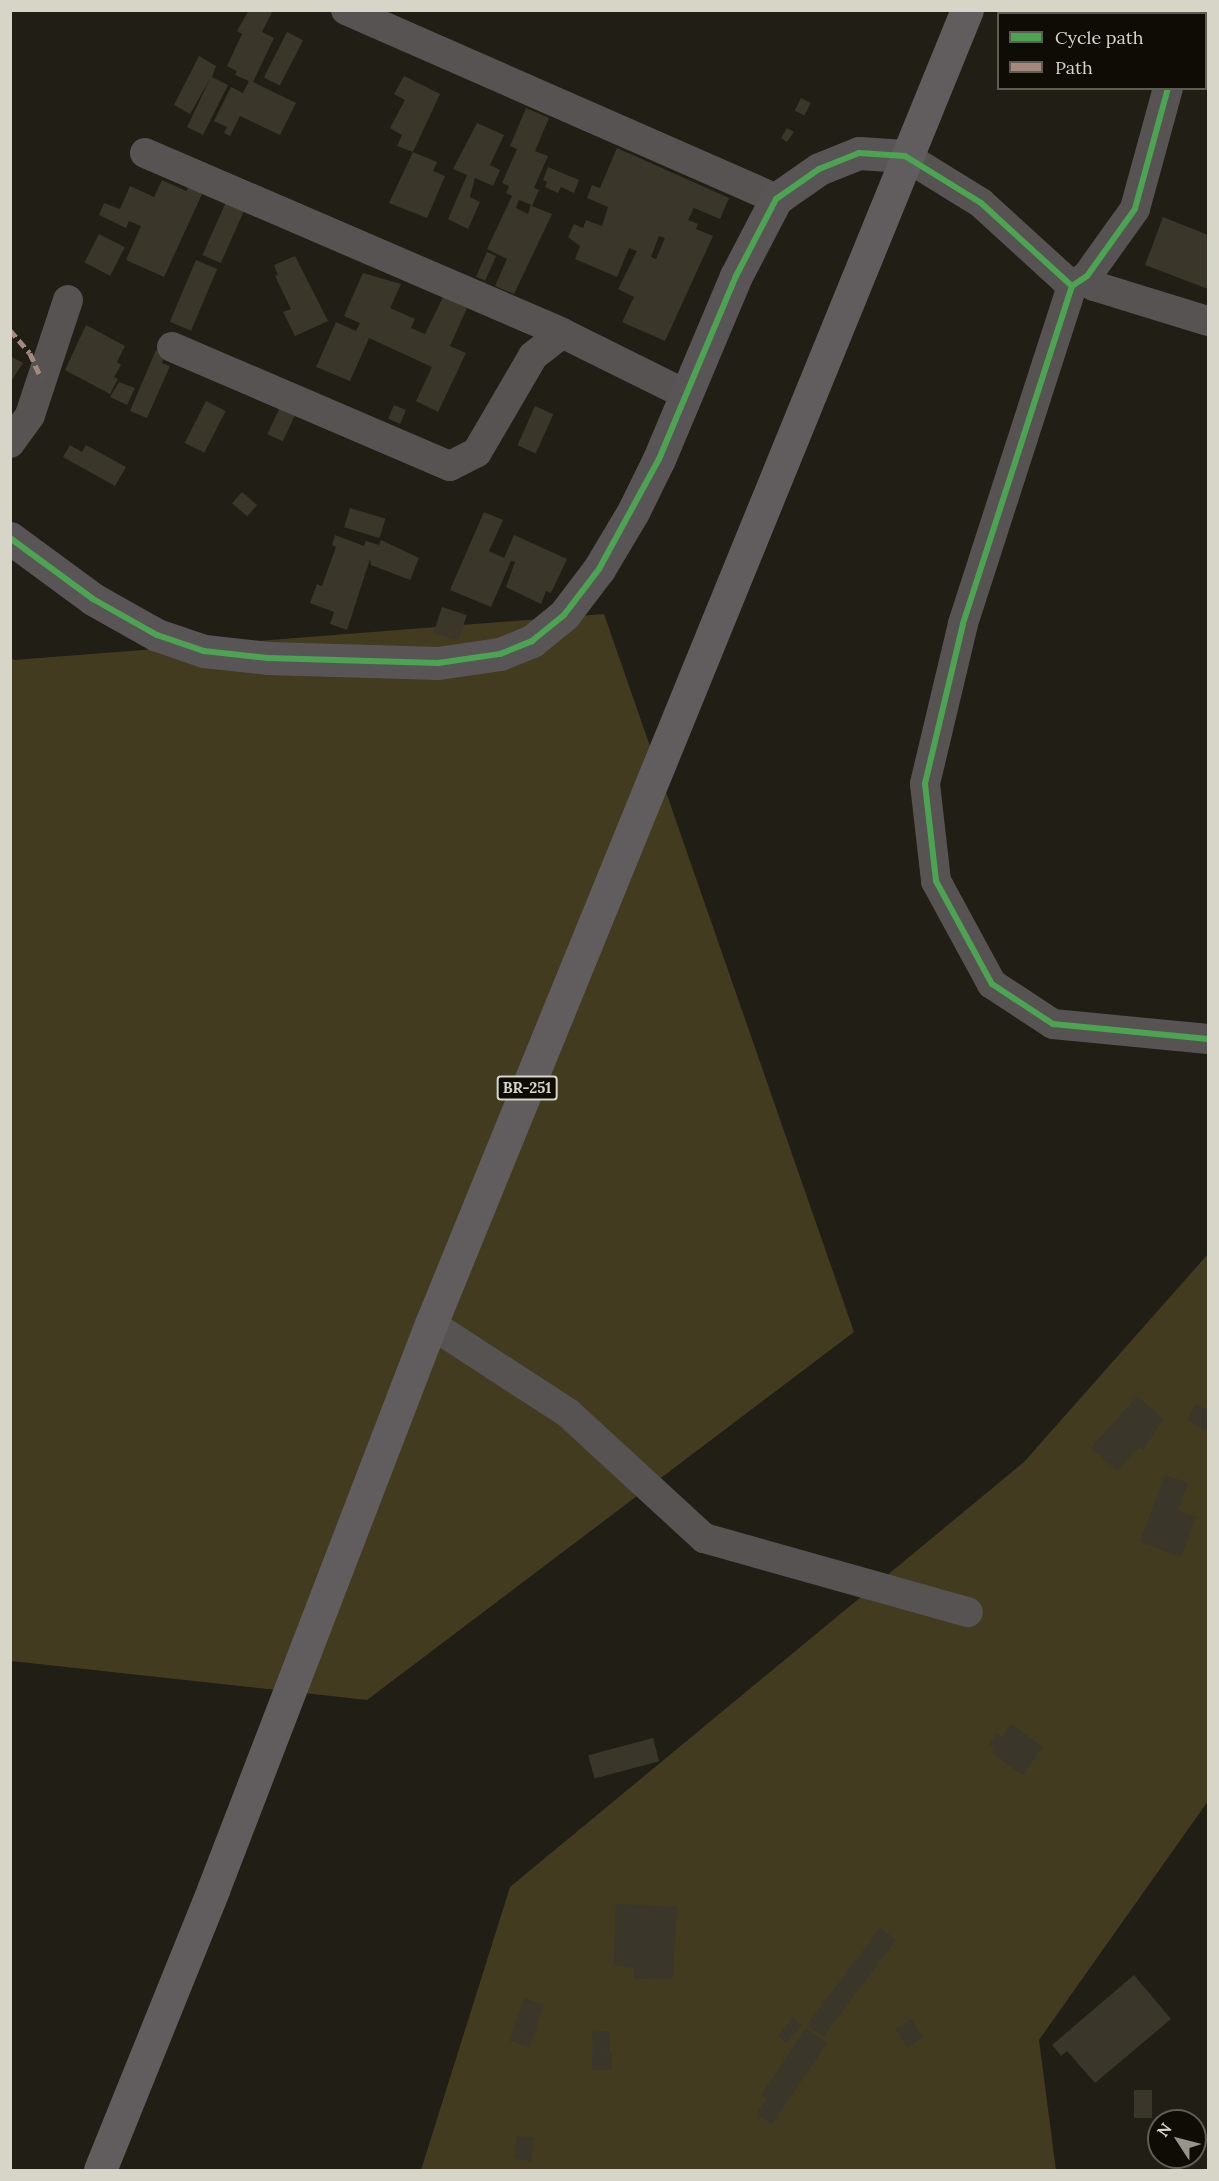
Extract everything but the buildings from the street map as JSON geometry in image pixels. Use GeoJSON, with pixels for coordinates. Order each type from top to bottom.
{"type":"FeatureCollection","features":[{"type":"Feature","properties":{"kind":"main road","name":"BR-251"},"geometry":{"type":"LineString","coordinates":[[100,2170],[213,1890],[430,1324],[905,156],[967,10]]}},
{"type":"Feature","properties":{"kind":"street"},"geometry":{"type":"LineString","coordinates":[[345,10],[776,200]]}},
{"type":"Feature","properties":{"kind":"street"},"geometry":{"type":"LineString","coordinates":[[1167,90],[1135,209],[1080,281],[963,624],[925,784],[936,881],[992,984],[1053,1024],[1209,1039]]}},
{"type":"Feature","properties":{"kind":"street"},"geometry":{"type":"LineString","coordinates":[[145,153],[561,333],[686,394]]}},
{"type":"Feature","properties":{"kind":"street"},"geometry":{"type":"LineString","coordinates":[[10,538],[93,599],[157,635],[204,651],[268,658],[438,663],[500,654],[532,641],[564,615],[599,569],[654,470],[736,276],[776,200],[819,169],[859,153],[905,156],[981,203],[1080,281],[1209,321]]}},
{"type":"Feature","properties":{"kind":"street"},"geometry":{"type":"LineString","coordinates":[[10,443],[30,415],[68,300]]}},
{"type":"Feature","properties":{"kind":"street"},"geometry":{"type":"LineString","coordinates":[[172,347],[450,466],[477,452],[533,356],[561,333]]}},
{"type":"Feature","properties":{"kind":"street"},"geometry":{"type":"LineString","coordinates":[[430,1324],[568,1413],[704,1538],[968,1612]]}},
{"type":"Feature","properties":{"kind":"shaded area"},"geometry":{"type":"Polygon","coordinates":[[[604,614],[854,1332],[367,1700],[11,1661],[10,657],[14,660],[604,614]]]}},
{"type":"Feature","properties":{"kind":"shaded area"},"geometry":{"type":"Polygon","coordinates":[[[1208,1254],[1208,1801],[1039,2040],[1056,2170],[421,2170],[510,1887],[1024,1462],[1208,1254]]]}},
{"type":"Feature","properties":{"kind":"marked path"},"geometry":{"type":"LineString","coordinates":[[10,330],[30,353],[41,378]]}},
{"type":"Feature","properties":{"kind":"cycle path"},"geometry":{"type":"LineString","coordinates":[[1167,90],[1135,209],[1087,276],[1072,286],[963,624],[925,784],[936,881],[992,984],[1053,1024],[1208,1039]]}},
{"type":"Feature","properties":{"kind":"cycle path"},"geometry":{"type":"LineString","coordinates":[[10,538],[93,599],[157,635],[204,651],[268,658],[438,663],[500,654],[532,641],[564,615],[599,569],[659,459],[736,276],[776,199],[819,169],[859,153],[905,156],[981,203],[1072,286]]}}]}
